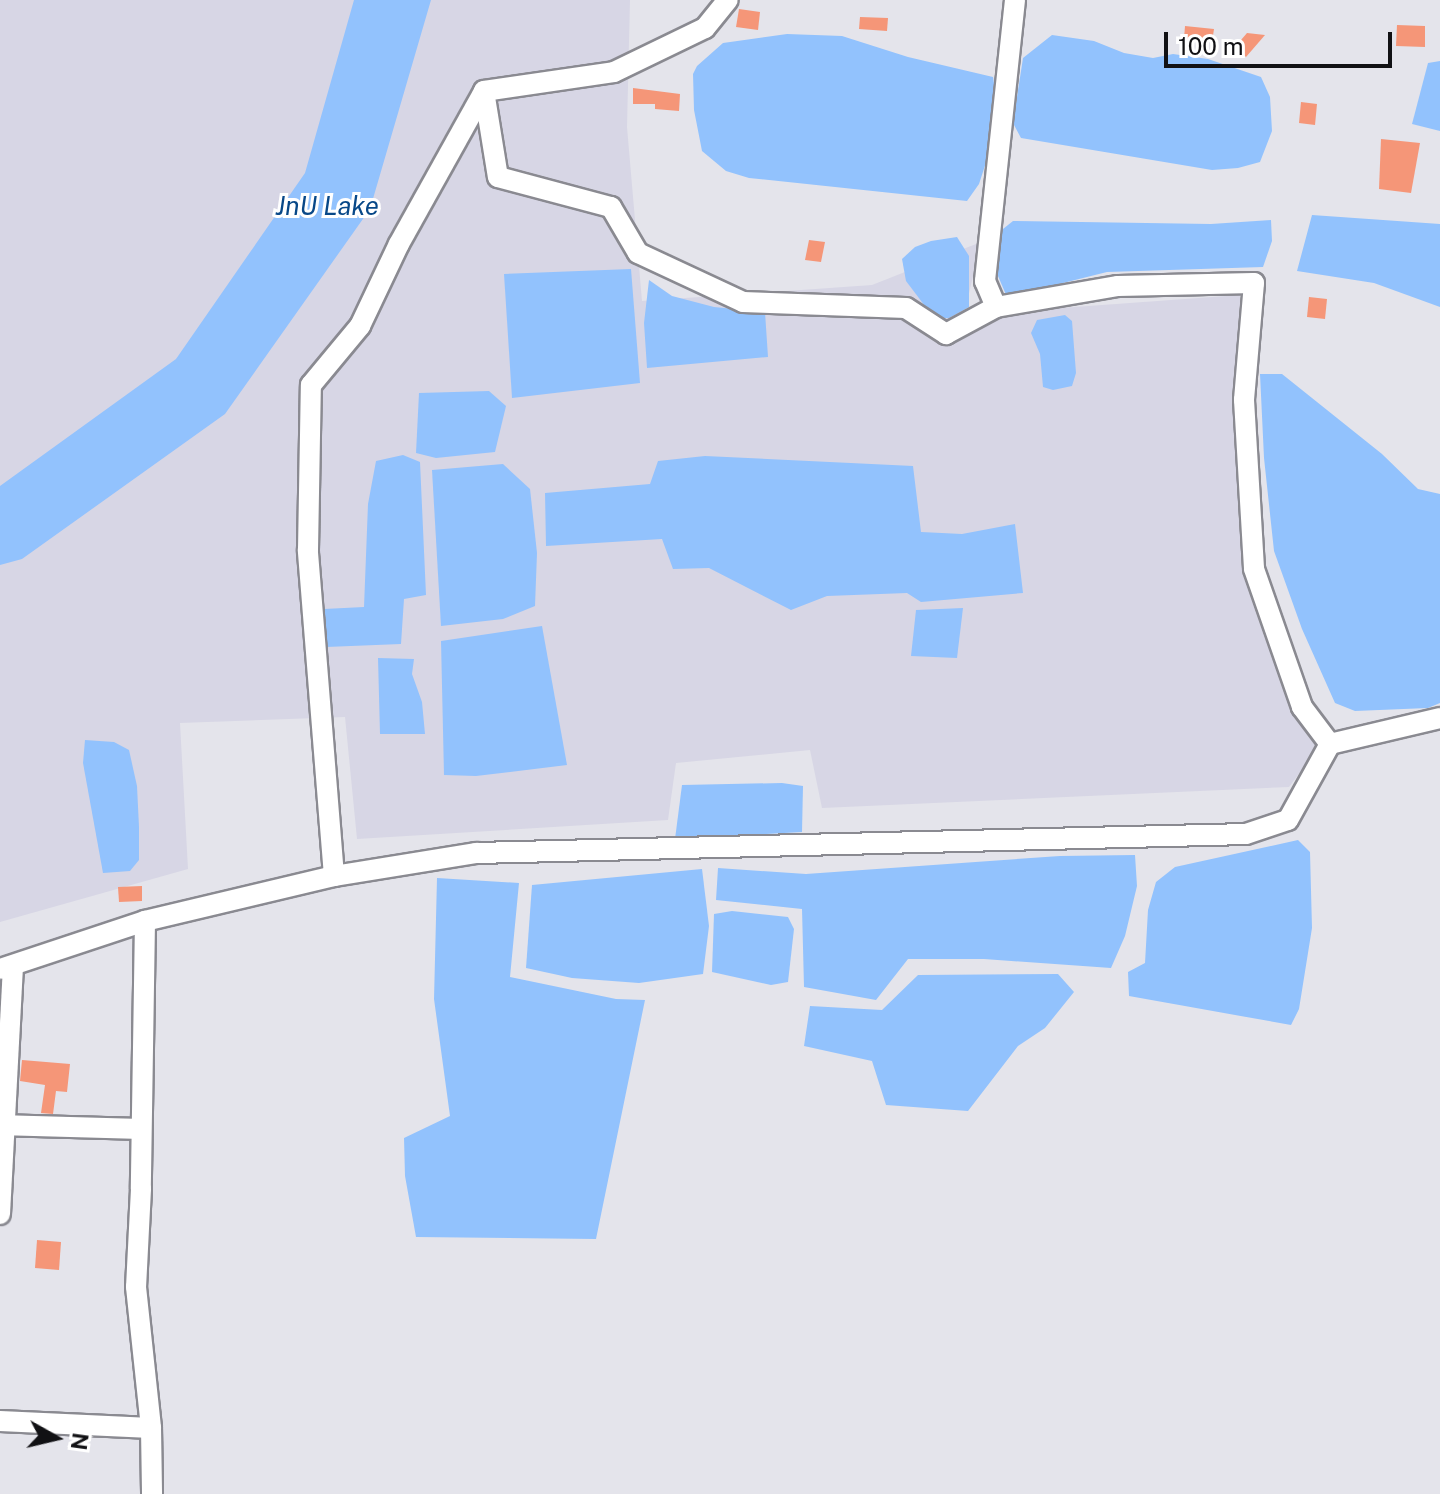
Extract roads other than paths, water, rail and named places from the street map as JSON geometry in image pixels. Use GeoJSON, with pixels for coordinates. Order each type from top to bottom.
{"type":"FeatureCollection","features":[{"type":"Feature","properties":{"kind":"street"},"geometry":{"type":"LineString","coordinates":[[484,91],[614,72],[705,28],[728,0]]}},
{"type":"Feature","properties":{"kind":"street"},"geometry":{"type":"LineString","coordinates":[[996,307],[985,281],[1015,0]]}},
{"type":"Feature","properties":{"kind":"street"},"geometry":{"type":"LineString","coordinates":[[484,91],[498,177],[611,207],[638,253],[743,302],[906,308],[946,334],[996,307],[1118,286],[1254,283],[1244,400],[1254,569],[1302,707],[1330,744]]}},
{"type":"Feature","properties":{"kind":"street"},"geometry":{"type":"LineString","coordinates":[[334,876],[308,550],[311,385],[360,326],[399,244],[484,91]]}},
{"type":"Feature","properties":{"kind":"street"},"geometry":{"type":"LineString","coordinates":[[0,1214],[6,968],[145,921],[334,876],[476,853],[1246,834],[1288,820],[1330,744],[1440,718]]}},
{"type":"Feature","properties":{"kind":"street"},"geometry":{"type":"LineString","coordinates":[[145,921],[136,1287],[151,1428],[152,1494]]}},
{"type":"Feature","properties":{"kind":"street"},"geometry":{"type":"LineString","coordinates":[[4,1126],[141,1129]]}},
{"type":"Feature","properties":{"kind":"street"},"geometry":{"type":"LineString","coordinates":[[0,1421],[151,1428]]}},
{"type":"Feature","properties":{"kind":"water","name":"JnU Lake"},"geometry":{"type":"Polygon","coordinates":[[[354,0],[431,0],[370,209],[225,414],[22,559],[0,565],[0,486],[176,359],[305,173],[354,0]]]}},
{"type":"Feature","properties":{"kind":"water"},"geometry":{"type":"Polygon","coordinates":[[[787,34],[842,36],[908,57],[993,77],[999,114],[994,138],[979,184],[967,201],[749,178],[726,171],[702,151],[694,110],[693,74],[697,66],[723,43],[787,34]]]}},
{"type":"Feature","properties":{"kind":"water"},"geometry":{"type":"Polygon","coordinates":[[[1052,35],[1094,41],[1124,53],[1153,58],[1173,54],[1208,59],[1261,77],[1270,97],[1272,131],[1260,162],[1212,170],[1021,138],[1013,123],[1023,58],[1052,35]]]}},
{"type":"Feature","properties":{"kind":"water"},"geometry":{"type":"Polygon","coordinates":[[[1440,61],[1440,131],[1412,124],[1428,63],[1440,61]]]}},
{"type":"Feature","properties":{"kind":"water"},"geometry":{"type":"Polygon","coordinates":[[[1312,215],[1440,224],[1440,307],[1374,283],[1297,271],[1312,215]]]}},
{"type":"Feature","properties":{"kind":"water"},"geometry":{"type":"Polygon","coordinates":[[[1271,220],[1272,241],[1263,267],[1107,272],[1007,297],[995,269],[996,245],[1003,229],[1013,221],[1211,224],[1271,220]]]}},
{"type":"Feature","properties":{"kind":"water"},"geometry":{"type":"Polygon","coordinates":[[[957,237],[969,256],[969,307],[949,318],[934,318],[906,281],[902,259],[915,247],[957,237]]]}},
{"type":"Feature","properties":{"kind":"water"},"geometry":{"type":"Polygon","coordinates":[[[631,269],[640,383],[512,398],[504,274],[631,269]]]}},
{"type":"Feature","properties":{"kind":"water"},"geometry":{"type":"Polygon","coordinates":[[[649,280],[672,296],[714,307],[765,312],[768,357],[647,368],[644,323],[649,280]]]}},
{"type":"Feature","properties":{"kind":"water"},"geometry":{"type":"Polygon","coordinates":[[[1065,315],[1072,321],[1076,373],[1072,386],[1053,390],[1043,387],[1040,354],[1031,333],[1037,320],[1065,315]]]}},
{"type":"Feature","properties":{"kind":"water"},"geometry":{"type":"Polygon","coordinates":[[[1260,374],[1282,374],[1382,454],[1418,489],[1440,494],[1440,703],[1428,708],[1355,711],[1335,703],[1302,629],[1274,551],[1264,458],[1260,374]]]}},
{"type":"Feature","properties":{"kind":"water"},"geometry":{"type":"Polygon","coordinates":[[[489,391],[506,406],[495,452],[436,458],[416,453],[419,393],[489,391]]]}},
{"type":"Feature","properties":{"kind":"water"},"geometry":{"type":"Polygon","coordinates":[[[403,455],[420,462],[426,595],[404,599],[401,644],[326,647],[324,609],[364,607],[368,504],[376,461],[403,455]]]}},
{"type":"Feature","properties":{"kind":"water"},"geometry":{"type":"Polygon","coordinates":[[[705,456],[913,466],[921,532],[962,534],[1015,524],[1023,593],[921,602],[907,593],[827,596],[791,610],[709,568],[673,569],[662,539],[546,546],[545,493],[650,484],[658,461],[705,456]]]}},
{"type":"Feature","properties":{"kind":"water"},"geometry":{"type":"Polygon","coordinates":[[[503,464],[530,489],[537,553],[535,606],[503,619],[441,626],[432,470],[503,464]]]}},
{"type":"Feature","properties":{"kind":"water"},"geometry":{"type":"Polygon","coordinates":[[[963,608],[957,658],[911,656],[916,610],[963,608]]]}},
{"type":"Feature","properties":{"kind":"water"},"geometry":{"type":"Polygon","coordinates":[[[542,626],[567,765],[476,776],[444,775],[441,641],[542,626]]]}},
{"type":"Feature","properties":{"kind":"water"},"geometry":{"type":"Polygon","coordinates":[[[378,658],[414,659],[412,674],[422,702],[425,734],[380,734],[378,658]]]}},
{"type":"Feature","properties":{"kind":"water"},"geometry":{"type":"Polygon","coordinates":[[[85,740],[114,742],[129,750],[137,786],[139,827],[139,860],[130,871],[103,873],[83,763],[85,740]]]}},
{"type":"Feature","properties":{"kind":"water"},"geometry":{"type":"Polygon","coordinates":[[[782,783],[803,786],[802,832],[675,839],[682,785],[782,783]]]}},
{"type":"Feature","properties":{"kind":"water"},"geometry":{"type":"Polygon","coordinates":[[[1298,840],[1310,852],[1312,928],[1299,1009],[1291,1025],[1129,996],[1128,972],[1145,963],[1148,910],[1156,882],[1175,867],[1298,840]]]}},
{"type":"Feature","properties":{"kind":"water"},"geometry":{"type":"Polygon","coordinates":[[[1135,855],[1137,886],[1125,936],[1111,968],[984,959],[908,959],[876,1000],[804,987],[802,909],[716,900],[718,868],[806,874],[1060,856],[1135,855]]]}},
{"type":"Feature","properties":{"kind":"water"},"geometry":{"type":"Polygon","coordinates":[[[702,869],[709,926],[703,974],[639,983],[572,978],[526,968],[532,885],[702,869]]]}},
{"type":"Feature","properties":{"kind":"water"},"geometry":{"type":"Polygon","coordinates":[[[437,878],[519,883],[510,977],[616,999],[645,1000],[596,1239],[416,1237],[405,1176],[404,1138],[450,1116],[434,999],[437,878]]]}},
{"type":"Feature","properties":{"kind":"water"},"geometry":{"type":"Polygon","coordinates":[[[732,911],[788,917],[794,929],[788,982],[771,985],[712,972],[714,914],[732,911]]]}},
{"type":"Feature","properties":{"kind":"water"},"geometry":{"type":"Polygon","coordinates":[[[1058,974],[1074,992],[1045,1028],[1018,1046],[968,1111],[886,1105],[872,1061],[804,1046],[810,1006],[882,1010],[918,975],[1058,974]]]}}]}
